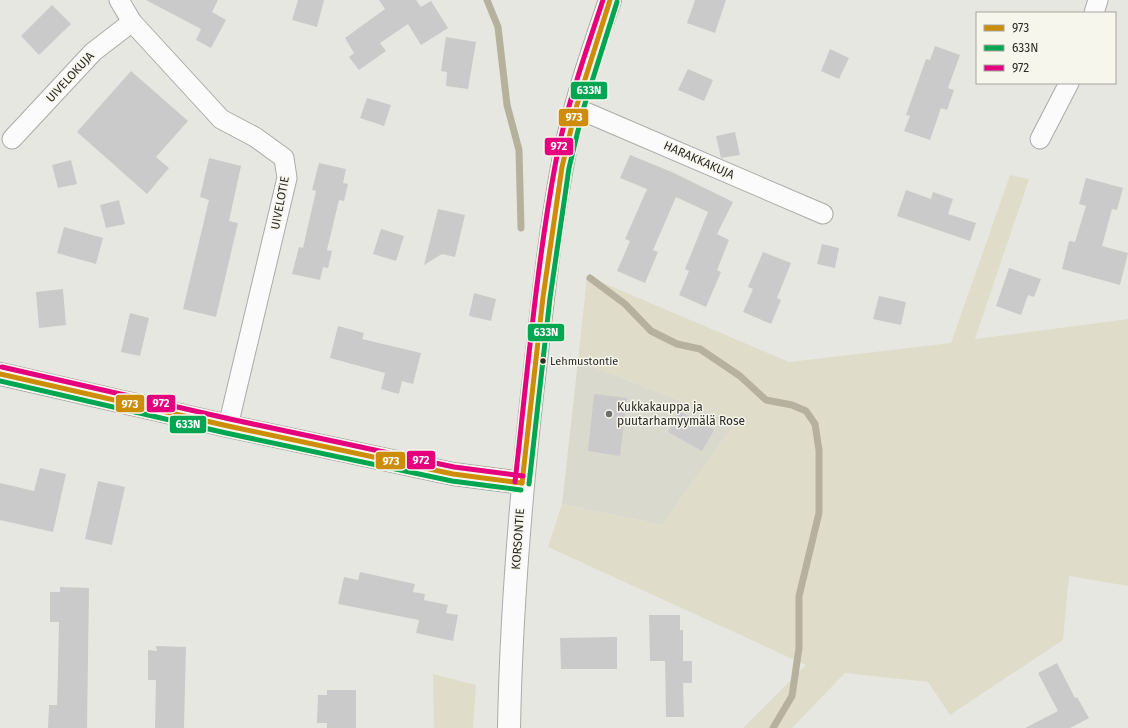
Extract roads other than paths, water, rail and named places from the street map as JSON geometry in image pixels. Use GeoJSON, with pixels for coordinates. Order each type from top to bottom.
{"type":"FeatureCollection","features":[{"type":"Feature","properties":{"kind":"main road","name":"KORSONTIE"},"geometry":{"type":"LineString","coordinates":[[509,728],[510,653],[522,483],[543,297],[562,167],[576,108],[610,0]]}},
{"type":"Feature","properties":{"kind":"main road"},"geometry":{"type":"LineString","coordinates":[[0,374],[228,426],[453,474],[522,483]]}},
{"type":"Feature","properties":{"kind":"street","name":"UIVELOTIE"},"geometry":{"type":"LineString","coordinates":[[119,0],[132,22],[221,119],[254,137],[284,158],[288,178],[228,426]]}},
{"type":"Feature","properties":{"kind":"street"},"geometry":{"type":"LineString","coordinates":[[1094,12],[1098,0]]}},
{"type":"Feature","properties":{"kind":"street","name":"UIVELOKUJA"},"geometry":{"type":"LineString","coordinates":[[12,139],[93,52],[132,22]]}},
{"type":"Feature","properties":{"kind":"street"},"geometry":{"type":"LineString","coordinates":[[1040,139],[1068,84]]}},
{"type":"Feature","properties":{"kind":"street","name":"HARAKKAKUJA"},"geometry":{"type":"LineString","coordinates":[[576,108],[823,214]]}},
{"type":"Feature","properties":{"kind":"waterway"},"geometry":{"type":"LineString","coordinates":[[487,0],[498,27],[507,105],[519,150],[521,228]]}},
{"type":"Feature","properties":{"kind":"waterway"},"geometry":{"type":"LineString","coordinates":[[590,278],[625,304],[651,331],[677,344],[700,349],[740,376],[766,400],[792,405],[806,411],[815,424],[819,450],[819,513],[799,596],[799,648],[792,696],[773,728]]}},
{"type":"Feature","properties":{"kind":"place","name":"Lehmustontie"},"geometry":{"type":"Point","coordinates":[543,361]}},
{"type":"Feature","properties":{"kind":"place","name":"Kukkakauppa ja puutarhamyymälä Rose"},"geometry":{"type":"Point","coordinates":[609,414]}}]}
